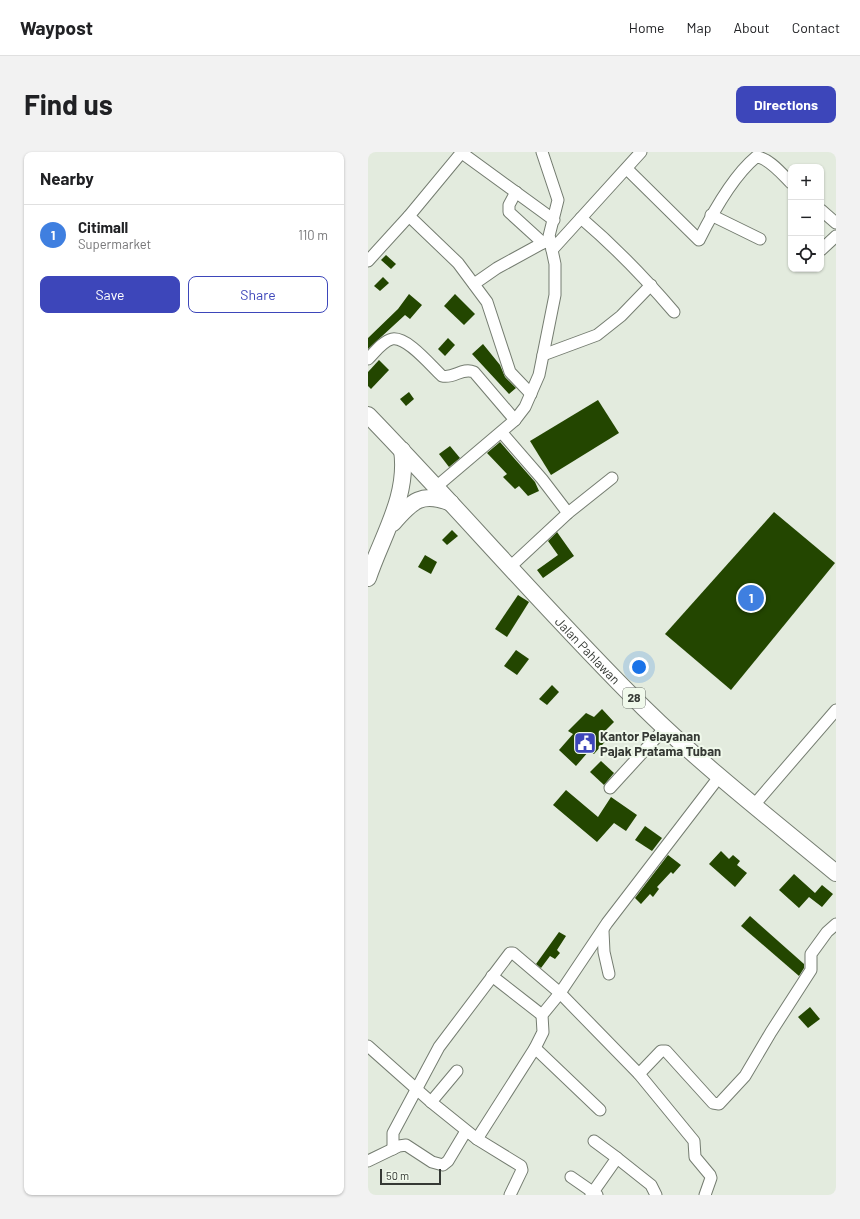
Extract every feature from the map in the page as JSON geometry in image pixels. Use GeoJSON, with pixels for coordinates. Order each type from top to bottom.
{"type":"FeatureCollection","features":[{"type":"Feature","properties":{"kind":"highway","name":"28"},"geometry":{"type":"LineString","coordinates":[[370,420],[402,450],[431,481]]}},
{"type":"Feature","properties":{"kind":"highway"},"geometry":{"type":"LineString","coordinates":[[368,578],[386,533],[402,486],[404,470],[402,450]]}},
{"type":"Feature","properties":{"kind":"highway","name":"Jalan Pahlawan"},"geometry":{"type":"LineString","coordinates":[[431,481],[580,644],[665,728],[720,777],[836,873]]}},
{"type":"Feature","properties":{"kind":"highway"},"geometry":{"type":"LineString","coordinates":[[386,533],[404,511],[419,499],[438,498],[451,503]]}},
{"type":"Feature","properties":{"kind":"street"},"geometry":{"type":"LineString","coordinates":[[368,261],[409,216],[462,152],[554,220]]}},
{"type":"Feature","properties":{"kind":"street"},"geometry":{"type":"LineString","coordinates":[[431,481],[502,433],[523,411],[532,394],[539,375],[555,295],[555,270],[548,244],[558,200],[542,152]]}},
{"type":"Feature","properties":{"kind":"street"},"geometry":{"type":"LineString","coordinates":[[474,284],[497,268],[548,244],[581,218],[641,152]]}},
{"type":"Feature","properties":{"kind":"street"},"geometry":{"type":"LineString","coordinates":[[627,169],[699,240],[711,215],[745,168],[756,157],[760,157],[766,161],[788,180]]}},
{"type":"Feature","properties":{"kind":"street"},"geometry":{"type":"LineString","coordinates":[[516,192],[508,205],[509,212],[548,244]]}},
{"type":"Feature","properties":{"kind":"street"},"geometry":{"type":"LineString","coordinates":[[824,213],[836,224]]}},
{"type":"Feature","properties":{"kind":"street"},"geometry":{"type":"LineString","coordinates":[[711,215],[760,239]]}},
{"type":"Feature","properties":{"kind":"street"},"geometry":{"type":"LineString","coordinates":[[409,216],[440,244],[474,284],[487,302],[510,372],[532,394]]}},
{"type":"Feature","properties":{"kind":"street"},"geometry":{"type":"LineString","coordinates":[[581,218],[606,240],[651,285],[674,312]]}},
{"type":"Feature","properties":{"kind":"street"},"geometry":{"type":"LineString","coordinates":[[824,247],[836,236]]}},
{"type":"Feature","properties":{"kind":"street"},"geometry":{"type":"LineString","coordinates":[[543,355],[596,335],[621,316],[651,285]]}},
{"type":"Feature","properties":{"kind":"street"},"geometry":{"type":"LineString","coordinates":[[368,359],[387,341],[394,339],[406,342],[442,376],[449,376],[467,370],[474,372],[515,420]]}},
{"type":"Feature","properties":{"kind":"street"},"geometry":{"type":"LineString","coordinates":[[368,369],[394,339]]}},
{"type":"Feature","properties":{"kind":"street"},"geometry":{"type":"LineString","coordinates":[[502,433],[542,479],[568,513]]}},
{"type":"Feature","properties":{"kind":"street"},"geometry":{"type":"LineString","coordinates":[[510,567],[568,513],[612,478]]}},
{"type":"Feature","properties":{"kind":"street"},"geometry":{"type":"LineString","coordinates":[[754,805],[836,710]]}},
{"type":"Feature","properties":{"kind":"street"},"geometry":{"type":"LineString","coordinates":[[610,788],[665,728]]}},
{"type":"Feature","properties":{"kind":"street"},"geometry":{"type":"LineString","coordinates":[[477,1139],[535,1048],[542,1032],[542,1015],[560,993],[603,931],[720,777]]}},
{"type":"Feature","properties":{"kind":"street"},"geometry":{"type":"LineString","coordinates":[[639,1074],[662,1051],[666,1051],[713,1103],[719,1104],[745,1076],[811,970],[811,954],[827,932],[836,924]]}},
{"type":"Feature","properties":{"kind":"street"},"geometry":{"type":"LineString","coordinates":[[603,931],[604,952],[609,974]]}},
{"type":"Feature","properties":{"kind":"street"},"geometry":{"type":"LineString","coordinates":[[393,1149],[393,1133],[415,1088],[439,1046],[509,953],[512,953],[560,993],[639,1074],[694,1141],[695,1157],[710,1174],[710,1183],[705,1195]]}},
{"type":"Feature","properties":{"kind":"street"},"geometry":{"type":"LineString","coordinates":[[492,976],[542,1015]]}},
{"type":"Feature","properties":{"kind":"street"},"geometry":{"type":"LineString","coordinates":[[368,1046],[466,1131],[521,1166],[522,1170],[510,1195]]}},
{"type":"Feature","properties":{"kind":"street"},"geometry":{"type":"LineString","coordinates":[[535,1048],[600,1110]]}},
{"type":"Feature","properties":{"kind":"street"},"geometry":{"type":"LineString","coordinates":[[431,1102],[457,1071]]}},
{"type":"Feature","properties":{"kind":"street"},"geometry":{"type":"LineString","coordinates":[[368,1161],[399,1146],[410,1146],[432,1162],[443,1165],[448,1161],[466,1131]]}},
{"type":"Feature","properties":{"kind":"street"},"geometry":{"type":"LineString","coordinates":[[594,1141],[651,1186],[656,1195]]}},
{"type":"Feature","properties":{"kind":"street"},"geometry":{"type":"LineString","coordinates":[[571,1176],[593,1194],[617,1158]]}},
{"type":"Feature","properties":{"kind":"building"},"geometry":{"type":"Polygon","coordinates":[[[386,255],[396,264],[391,269],[381,260],[386,255]]]}},
{"type":"Feature","properties":{"kind":"building"},"geometry":{"type":"Polygon","coordinates":[[[383,277],[389,283],[380,291],[374,286],[383,277]]]}},
{"type":"Feature","properties":{"kind":"building"},"geometry":{"type":"Polygon","coordinates":[[[409,294],[422,305],[410,319],[405,315],[368,349],[368,338],[398,309],[409,294]]]}},
{"type":"Feature","properties":{"kind":"building"},"geometry":{"type":"Polygon","coordinates":[[[455,294],[475,314],[464,325],[444,306],[455,294]]]}},
{"type":"Feature","properties":{"kind":"building"},"geometry":{"type":"Polygon","coordinates":[[[448,338],[455,345],[445,356],[438,349],[448,338]]]}},
{"type":"Feature","properties":{"kind":"building"},"geometry":{"type":"Polygon","coordinates":[[[483,344],[500,365],[505,377],[516,388],[509,394],[472,354],[483,344]]]}},
{"type":"Feature","properties":{"kind":"building"},"geometry":{"type":"Polygon","coordinates":[[[379,360],[389,370],[371,389],[368,386],[368,372],[379,360]]]}},
{"type":"Feature","properties":{"kind":"building"},"geometry":{"type":"Polygon","coordinates":[[[409,392],[414,399],[406,406],[400,399],[409,392]]]}},
{"type":"Feature","properties":{"kind":"building"},"geometry":{"type":"Polygon","coordinates":[[[598,400],[619,433],[551,475],[530,441],[598,400]]]}},
{"type":"Feature","properties":{"kind":"building"},"geometry":{"type":"Polygon","coordinates":[[[500,442],[535,482],[539,491],[528,496],[519,486],[515,489],[503,477],[507,474],[487,453],[500,442]]]}},
{"type":"Feature","properties":{"kind":"building"},"geometry":{"type":"Polygon","coordinates":[[[450,446],[460,458],[449,467],[439,454],[450,446]]]}},
{"type":"Feature","properties":{"kind":"building"},"geometry":{"type":"Polygon","coordinates":[[[774,512],[835,563],[731,690],[665,634],[774,512]]]}},
{"type":"Feature","properties":{"kind":"building"},"geometry":{"type":"Polygon","coordinates":[[[452,530],[458,536],[447,545],[442,540],[452,530]]]}},
{"type":"Feature","properties":{"kind":"building"},"geometry":{"type":"Polygon","coordinates":[[[557,532],[574,556],[543,578],[537,570],[558,555],[548,541],[557,532]]]}},
{"type":"Feature","properties":{"kind":"building"},"geometry":{"type":"Polygon","coordinates":[[[425,555],[437,562],[431,574],[418,567],[425,555]]]}},
{"type":"Feature","properties":{"kind":"building"},"geometry":{"type":"Polygon","coordinates":[[[518,595],[529,602],[507,637],[495,629],[518,595]]]}},
{"type":"Feature","properties":{"kind":"building"},"geometry":{"type":"Polygon","coordinates":[[[516,650],[529,659],[517,675],[504,666],[516,650]]]}},
{"type":"Feature","properties":{"kind":"building"},"geometry":{"type":"Polygon","coordinates":[[[552,685],[559,692],[547,705],[539,699],[552,685]]]}},
{"type":"Feature","properties":{"kind":"building","name":"Kantor Pelayanan Pajak Pratama Tuban"},"geometry":{"type":"Polygon","coordinates":[[[602,709],[614,722],[606,730],[611,735],[594,754],[589,751],[576,766],[559,750],[573,734],[568,731],[586,713],[594,717],[602,709]]]}},
{"type":"Feature","properties":{"kind":"building"},"geometry":{"type":"Polygon","coordinates":[[[601,761],[614,773],[604,785],[590,772],[601,761]]]}},
{"type":"Feature","properties":{"kind":"building"},"geometry":{"type":"Polygon","coordinates":[[[566,790],[598,817],[611,797],[637,815],[626,831],[614,823],[597,842],[553,805],[566,790]]]}},
{"type":"Feature","properties":{"kind":"building"},"geometry":{"type":"Polygon","coordinates":[[[645,826],[662,838],[652,851],[635,840],[645,826]]]}},
{"type":"Feature","properties":{"kind":"building"},"geometry":{"type":"Polygon","coordinates":[[[721,851],[729,859],[733,855],[740,861],[737,865],[747,873],[735,887],[709,864],[721,851]]]}},
{"type":"Feature","properties":{"kind":"building"},"geometry":{"type":"Polygon","coordinates":[[[668,855],[681,865],[673,874],[671,872],[657,887],[659,889],[653,897],[650,894],[641,904],[635,898],[668,855]]]}},
{"type":"Feature","properties":{"kind":"building"},"geometry":{"type":"Polygon","coordinates":[[[794,874],[815,893],[822,885],[833,894],[822,907],[809,897],[799,908],[779,890],[794,874]]]}},
{"type":"Feature","properties":{"kind":"building"},"geometry":{"type":"Polygon","coordinates":[[[750,916],[804,964],[804,968],[799,976],[741,926],[750,916]]]}},
{"type":"Feature","properties":{"kind":"building"},"geometry":{"type":"Polygon","coordinates":[[[559,932],[566,936],[557,950],[560,953],[555,959],[550,956],[541,968],[536,964],[559,932]]]}},
{"type":"Feature","properties":{"kind":"building"},"geometry":{"type":"Polygon","coordinates":[[[810,1007],[820,1019],[808,1028],[798,1017],[810,1007]]]}},
{"type":"Feature","properties":{"kind":"place","name":"Citimall"},"geometry":{"type":"Point","coordinates":[751,598]}},
{"type":"Feature","properties":{"kind":"place","name":"Kantor Pelayanan Pajak Pratama Tuban"},"geometry":{"type":"Point","coordinates":[585,743]}}]}
